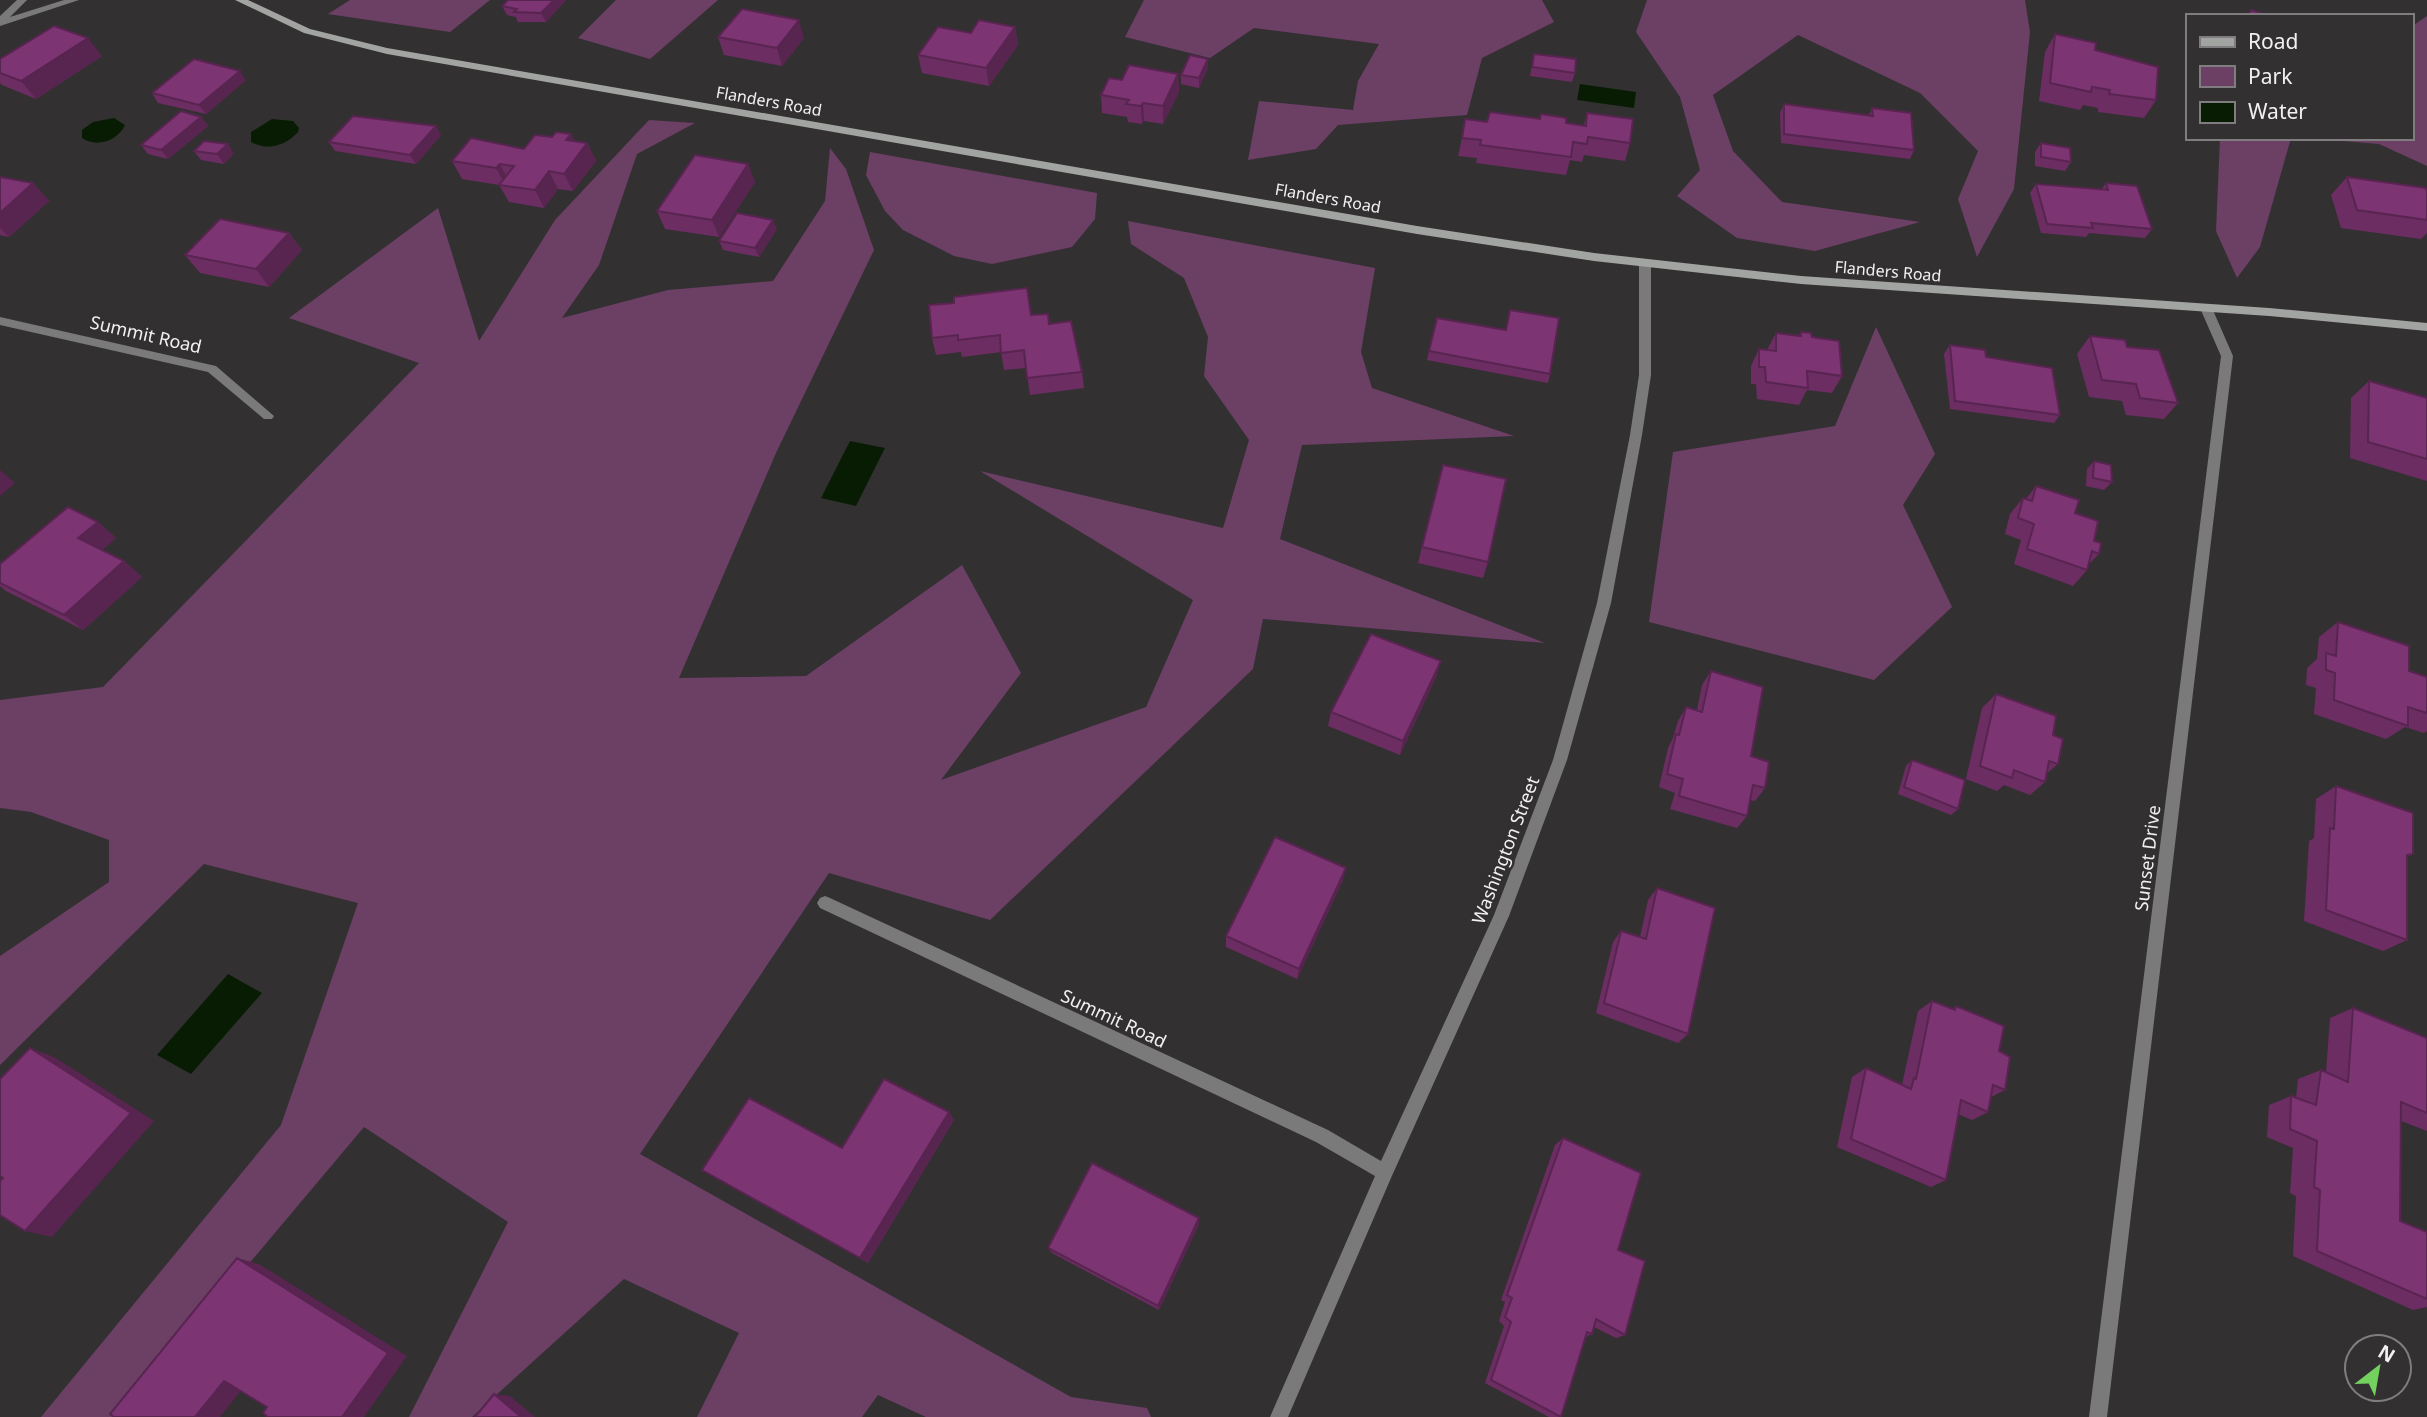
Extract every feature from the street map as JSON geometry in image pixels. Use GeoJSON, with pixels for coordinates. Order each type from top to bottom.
{"type":"FeatureCollection","features":[{"type":"Feature","properties":{"kind":"main road","name":"Flanders Road"},"geometry":{"type":"LineString","coordinates":[[240,0],[307,31],[387,51],[1417,230],[1645,264],[1929,290],[2206,308],[2427,327]]}},
{"type":"Feature","properties":{"kind":"street"},"geometry":{"type":"LineString","coordinates":[[0,22],[22,0]]}},
{"type":"Feature","properties":{"kind":"street"},"geometry":{"type":"LineString","coordinates":[[0,22],[74,0]]}},
{"type":"Feature","properties":{"kind":"street","name":"Washington Street"},"geometry":{"type":"LineString","coordinates":[[1279,1417],[1523,863],[1581,693],[1604,603],[1645,375],[1645,264]]}},
{"type":"Feature","properties":{"kind":"street","name":"Sunset Drive"},"geometry":{"type":"LineString","coordinates":[[2098,1417],[2227,356],[2206,308]]}},
{"type":"Feature","properties":{"kind":"street","name":"Summit Road"},"geometry":{"type":"LineString","coordinates":[[0,321],[212,369],[268,416]]}},
{"type":"Feature","properties":{"kind":"street","name":"Summit Road"},"geometry":{"type":"LineString","coordinates":[[825,903],[1322,1136],[1385,1172]]}},
{"type":"Feature","properties":{"kind":"green space"},"geometry":{"type":"Polygon","coordinates":[[[350,0],[490,0],[450,32],[328,14],[350,0]]]}},
{"type":"Feature","properties":{"kind":"green space"},"geometry":{"type":"Polygon","coordinates":[[[616,0],[718,0],[650,59],[578,38],[616,0]]]}},
{"type":"Feature","properties":{"kind":"green space"},"geometry":{"type":"Polygon","coordinates":[[[1144,0],[1542,0],[1554,22],[1482,58],[1467,115],[1338,125],[1316,149],[1248,160],[1259,101],[1353,110],[1358,81],[1379,44],[1254,28],[1210,58],[1125,37],[1144,0]]]}},
{"type":"Feature","properties":{"kind":"green space"},"geometry":{"type":"Polygon","coordinates":[[[1647,0],[2025,0],[2030,32],[2014,189],[1977,257],[1958,199],[1978,151],[1920,93],[1798,35],[1713,95],[1733,151],[1782,202],[1920,222],[1815,251],[1737,238],[1677,196],[1700,170],[1680,97],[1636,32],[1647,0]]]}},
{"type":"Feature","properties":{"kind":"green space"},"geometry":{"type":"Polygon","coordinates":[[[2427,16],[2427,166],[2379,144],[2331,140],[2413,140],[2413,26],[2427,16]]]}},
{"type":"Feature","properties":{"kind":"green space"},"geometry":{"type":"Polygon","coordinates":[[[649,120],[695,123],[637,154],[599,265],[562,318],[668,290],[773,281],[825,201],[830,148],[846,169],[874,250],[776,453],[679,678],[806,676],[962,565],[1021,673],[941,780],[1146,707],[1193,600],[980,471],[1223,528],[1249,440],[1204,376],[1208,337],[1184,278],[1131,244],[1128,221],[1375,268],[1361,352],[1372,388],[1514,436],[1302,445],[1280,539],[1545,643],[1263,619],[1253,669],[990,920],[829,873],[640,1154],[1071,1397],[1147,1408],[1151,1417],[926,1417],[878,1395],[862,1417],[697,1417],[739,1333],[624,1279],[472,1417],[409,1417],[508,1222],[364,1127],[120,1417],[41,1417],[281,1125],[358,903],[204,864],[0,1065],[0,956],[109,882],[109,840],[31,812],[0,808],[0,700],[103,687],[419,363],[289,318],[438,208],[479,341],[555,220],[649,120]]]}},
{"type":"Feature","properties":{"kind":"green space"},"geometry":{"type":"Polygon","coordinates":[[[2220,140],[2290,140],[2260,247],[2237,278],[2216,231],[2220,140]]]}},
{"type":"Feature","properties":{"kind":"green space"},"geometry":{"type":"Polygon","coordinates":[[[870,152],[1097,193],[1095,219],[1072,247],[992,264],[954,256],[903,230],[885,211],[866,175],[870,152]]]}},
{"type":"Feature","properties":{"kind":"green space"},"geometry":{"type":"Polygon","coordinates":[[[1876,327],[1935,454],[1903,505],[1952,607],[1874,680],[1649,622],[1673,452],[1835,426],[1876,327]]]}},
{"type":"Feature","properties":{"kind":"water"},"geometry":{"type":"Polygon","coordinates":[[[1580,84],[1636,92],[1634,108],[1577,100],[1580,84]]]}},
{"type":"Feature","properties":{"kind":"water"},"geometry":{"type":"Polygon","coordinates":[[[114,118],[125,125],[112,139],[94,142],[82,138],[82,130],[93,122],[114,118]]]}},
{"type":"Feature","properties":{"kind":"water"},"geometry":{"type":"Polygon","coordinates":[[[272,119],[293,121],[299,128],[298,132],[288,141],[276,146],[251,142],[251,132],[272,119]]]}},
{"type":"Feature","properties":{"kind":"water"},"geometry":{"type":"Polygon","coordinates":[[[850,441],[885,448],[856,506],[821,498],[850,441]]]}},
{"type":"Feature","properties":{"kind":"water"},"geometry":{"type":"Polygon","coordinates":[[[228,974],[262,993],[191,1074],[157,1055],[228,974]]]}},
{"type":"Feature","properties":{"kind":"building"},"geometry":{"type":"Polygon","coordinates":[[[508,0],[554,0],[541,13],[514,12],[517,9],[502,6],[508,0]]]}},
{"type":"Feature","properties":{"kind":"building"},"geometry":{"type":"Polygon","coordinates":[[[742,9],[799,20],[777,48],[718,37],[742,9]]]}},
{"type":"Feature","properties":{"kind":"building"},"geometry":{"type":"Polygon","coordinates":[[[979,20],[1015,27],[986,68],[918,55],[938,27],[971,33],[979,20]]]}},
{"type":"Feature","properties":{"kind":"building"},"geometry":{"type":"Polygon","coordinates":[[[54,26],[88,38],[21,81],[0,73],[0,59],[54,26]]]}},
{"type":"Feature","properties":{"kind":"building"},"geometry":{"type":"Polygon","coordinates":[[[2055,34],[2096,43],[2095,50],[2158,67],[2156,100],[2109,94],[2110,90],[2092,87],[2091,92],[2050,83],[2055,34]]]}},
{"type":"Feature","properties":{"kind":"building"},"geometry":{"type":"Polygon","coordinates":[[[1534,54],[1576,59],[1575,73],[1532,67],[1534,54]]]}},
{"type":"Feature","properties":{"kind":"building"},"geometry":{"type":"Polygon","coordinates":[[[1190,55],[1208,59],[1199,78],[1181,75],[1190,55]]]}},
{"type":"Feature","properties":{"kind":"building"},"geometry":{"type":"Polygon","coordinates":[[[194,59],[240,71],[199,105],[152,93],[194,59]]]}},
{"type":"Feature","properties":{"kind":"building"},"geometry":{"type":"Polygon","coordinates":[[[1129,65],[1178,74],[1163,106],[1126,104],[1129,100],[1101,95],[1109,78],[1122,80],[1129,65]]]}},
{"type":"Feature","properties":{"kind":"building"},"geometry":{"type":"Polygon","coordinates":[[[1784,104],[1873,116],[1872,108],[1911,113],[1914,150],[1784,134],[1784,104]]]}},
{"type":"Feature","properties":{"kind":"building"},"geometry":{"type":"Polygon","coordinates":[[[181,111],[201,117],[161,150],[141,145],[181,111]]]}},
{"type":"Feature","properties":{"kind":"building"},"geometry":{"type":"Polygon","coordinates":[[[1490,112],[1540,119],[1541,114],[1566,118],[1566,123],[1586,126],[1587,113],[1633,119],[1630,143],[1588,137],[1587,144],[1573,142],[1571,157],[1480,145],[1481,140],[1462,138],[1465,119],[1487,122],[1490,112]]]}},
{"type":"Feature","properties":{"kind":"building"},"geometry":{"type":"Polygon","coordinates":[[[353,116],[436,126],[410,155],[329,142],[353,116]]]}},
{"type":"Feature","properties":{"kind":"building"},"geometry":{"type":"Polygon","coordinates":[[[556,132],[571,134],[566,140],[587,143],[564,174],[549,171],[535,190],[499,185],[514,166],[500,164],[496,168],[452,161],[471,138],[524,149],[535,135],[552,137],[556,132]]]}},
{"type":"Feature","properties":{"kind":"building"},"geometry":{"type":"Polygon","coordinates":[[[204,141],[228,144],[217,154],[194,151],[204,141]]]}},
{"type":"Feature","properties":{"kind":"building"},"geometry":{"type":"Polygon","coordinates":[[[2041,143],[2070,148],[2071,162],[2041,157],[2041,143]]]}},
{"type":"Feature","properties":{"kind":"building"},"geometry":{"type":"Polygon","coordinates":[[[695,155],[748,164],[712,220],[657,211],[695,155]]]}},
{"type":"Feature","properties":{"kind":"building"},"geometry":{"type":"Polygon","coordinates":[[[0,177],[33,183],[0,213],[0,177]]]}},
{"type":"Feature","properties":{"kind":"building"},"geometry":{"type":"Polygon","coordinates":[[[2347,177],[2426,188],[2427,220],[2357,210],[2347,177]]]}},
{"type":"Feature","properties":{"kind":"building"},"geometry":{"type":"Polygon","coordinates":[[[2106,183],[2137,186],[2152,229],[2091,223],[2093,228],[2047,224],[2036,184],[2108,190],[2106,183]]]}},
{"type":"Feature","properties":{"kind":"building"},"geometry":{"type":"Polygon","coordinates":[[[737,213],[773,220],[755,248],[719,241],[737,213]]]}},
{"type":"Feature","properties":{"kind":"building"},"geometry":{"type":"Polygon","coordinates":[[[220,219],[289,233],[256,269],[185,255],[220,219]]]}},
{"type":"Feature","properties":{"kind":"building"},"geometry":{"type":"Polygon","coordinates":[[[1027,288],[1031,315],[1048,314],[1049,324],[1071,321],[1082,372],[1027,378],[1024,350],[1001,353],[1000,335],[958,340],[958,335],[932,338],[929,305],[954,303],[954,297],[1027,288]]]}},
{"type":"Feature","properties":{"kind":"building"},"geometry":{"type":"Polygon","coordinates":[[[1510,310],[1559,318],[1550,374],[1429,351],[1437,318],[1506,330],[1510,310]]]}},
{"type":"Feature","properties":{"kind":"building"},"geometry":{"type":"Polygon","coordinates":[[[1801,332],[1811,333],[1812,337],[1839,341],[1842,376],[1807,371],[1808,388],[1766,382],[1765,367],[1759,367],[1759,349],[1776,351],[1776,333],[1801,336],[1801,332]]]}},
{"type":"Feature","properties":{"kind":"building"},"geometry":{"type":"Polygon","coordinates":[[[2090,336],[2125,340],[2127,347],[2159,350],[2178,403],[2140,398],[2136,384],[2102,380],[2090,336]]]}},
{"type":"Feature","properties":{"kind":"building"},"geometry":{"type":"Polygon","coordinates":[[[1950,345],[1985,350],[1986,357],[2052,368],[2060,415],[1955,401],[1950,345]]]}},
{"type":"Feature","properties":{"kind":"building"},"geometry":{"type":"Polygon","coordinates":[[[2369,381],[2427,398],[2427,459],[2368,442],[2369,381]]]}},
{"type":"Feature","properties":{"kind":"building"},"geometry":{"type":"Polygon","coordinates":[[[2094,461],[2111,465],[2112,482],[2093,478],[2094,461]]]}},
{"type":"Feature","properties":{"kind":"building"},"geometry":{"type":"Polygon","coordinates":[[[1443,465],[1506,479],[1488,562],[1422,547],[1443,465]]]}},
{"type":"Feature","properties":{"kind":"building"},"geometry":{"type":"Polygon","coordinates":[[[2036,486],[2079,500],[2075,513],[2098,521],[2094,541],[2101,543],[2099,554],[2092,551],[2087,570],[2027,549],[2034,524],[2018,518],[2023,498],[2032,501],[2036,486]]]}},
{"type":"Feature","properties":{"kind":"building"},"geometry":{"type":"Polygon","coordinates":[[[68,507],[98,522],[78,538],[124,561],[64,615],[0,583],[0,564],[68,507]]]}},
{"type":"Feature","properties":{"kind":"building"},"geometry":{"type":"Polygon","coordinates":[[[2338,622],[2409,646],[2409,671],[2427,677],[2427,713],[2408,707],[2408,726],[2334,700],[2335,673],[2326,670],[2326,653],[2336,656],[2338,622]]]}},
{"type":"Feature","properties":{"kind":"building"},"geometry":{"type":"Polygon","coordinates":[[[1371,634],[1441,661],[1403,741],[1331,712],[1371,634]]]}},
{"type":"Feature","properties":{"kind":"building"},"geometry":{"type":"Polygon","coordinates":[[[1711,671],[1763,687],[1751,756],[1769,762],[1765,788],[1753,785],[1747,816],[1679,796],[1683,779],[1667,774],[1676,734],[1679,735],[1686,707],[1702,712],[1711,671]]]}},
{"type":"Feature","properties":{"kind":"building"},"geometry":{"type":"Polygon","coordinates":[[[1996,694],[2056,716],[2053,735],[2063,739],[2058,764],[2049,761],[2045,782],[2014,770],[2012,778],[1980,766],[1996,694]]]}},
{"type":"Feature","properties":{"kind":"building"},"geometry":{"type":"Polygon","coordinates":[[[1912,760],[1965,780],[1958,809],[1904,787],[1912,760]]]}},
{"type":"Feature","properties":{"kind":"building"},"geometry":{"type":"Polygon","coordinates":[[[2336,786],[2413,813],[2413,854],[2407,855],[2407,940],[2326,910],[2330,828],[2334,829],[2336,786]]]}},
{"type":"Feature","properties":{"kind":"building"},"geometry":{"type":"Polygon","coordinates":[[[1275,837],[1346,868],[1299,969],[1226,936],[1275,837]]]}},
{"type":"Feature","properties":{"kind":"building"},"geometry":{"type":"Polygon","coordinates":[[[1657,888],[1715,908],[1688,1034],[1604,1003],[1621,931],[1646,939],[1657,888]]]}},
{"type":"Feature","properties":{"kind":"building"},"geometry":{"type":"Polygon","coordinates":[[[1932,1001],[1955,1010],[1956,1006],[2004,1026],[1999,1051],[2010,1057],[2005,1090],[1993,1085],[1988,1112],[1961,1100],[1946,1180],[1851,1139],[1866,1068],[1911,1089],[1914,1078],[1916,1079],[1932,1001]]]}},
{"type":"Feature","properties":{"kind":"building"},"geometry":{"type":"Polygon","coordinates":[[[2353,1008],[2427,1038],[2427,1113],[2401,1102],[2400,1221],[2427,1232],[2427,1299],[2317,1251],[2320,1190],[2314,1187],[2317,1141],[2290,1129],[2291,1096],[2316,1105],[2321,1070],[2348,1082],[2353,1008]]]}},
{"type":"Feature","properties":{"kind":"building"},"geometry":{"type":"Polygon","coordinates":[[[30,1048],[131,1113],[25,1231],[0,1215],[0,1181],[3,1178],[0,1176],[0,1079],[30,1048]]]}},
{"type":"Feature","properties":{"kind":"building"},"geometry":{"type":"Polygon","coordinates":[[[884,1079],[949,1112],[860,1258],[702,1170],[749,1098],[842,1148],[884,1079]]]}},
{"type":"Feature","properties":{"kind":"building"},"geometry":{"type":"Polygon","coordinates":[[[1563,1138],[1641,1173],[1618,1250],[1645,1261],[1625,1335],[1596,1319],[1592,1334],[1587,1332],[1561,1417],[1491,1380],[1511,1322],[1505,1317],[1512,1298],[1507,1295],[1563,1138]]]}},
{"type":"Feature","properties":{"kind":"building"},"geometry":{"type":"Polygon","coordinates":[[[1092,1163],[1199,1218],[1158,1306],[1048,1248],[1092,1163]]]}},
{"type":"Feature","properties":{"kind":"building"},"geometry":{"type":"Polygon","coordinates":[[[237,1258],[388,1353],[342,1417],[268,1417],[263,1413],[267,1407],[224,1381],[195,1417],[114,1417],[110,1414],[237,1258]]]}},
{"type":"Feature","properties":{"kind":"building"},"geometry":{"type":"Polygon","coordinates":[[[494,1394],[521,1417],[475,1417],[494,1394]]]}}]}
